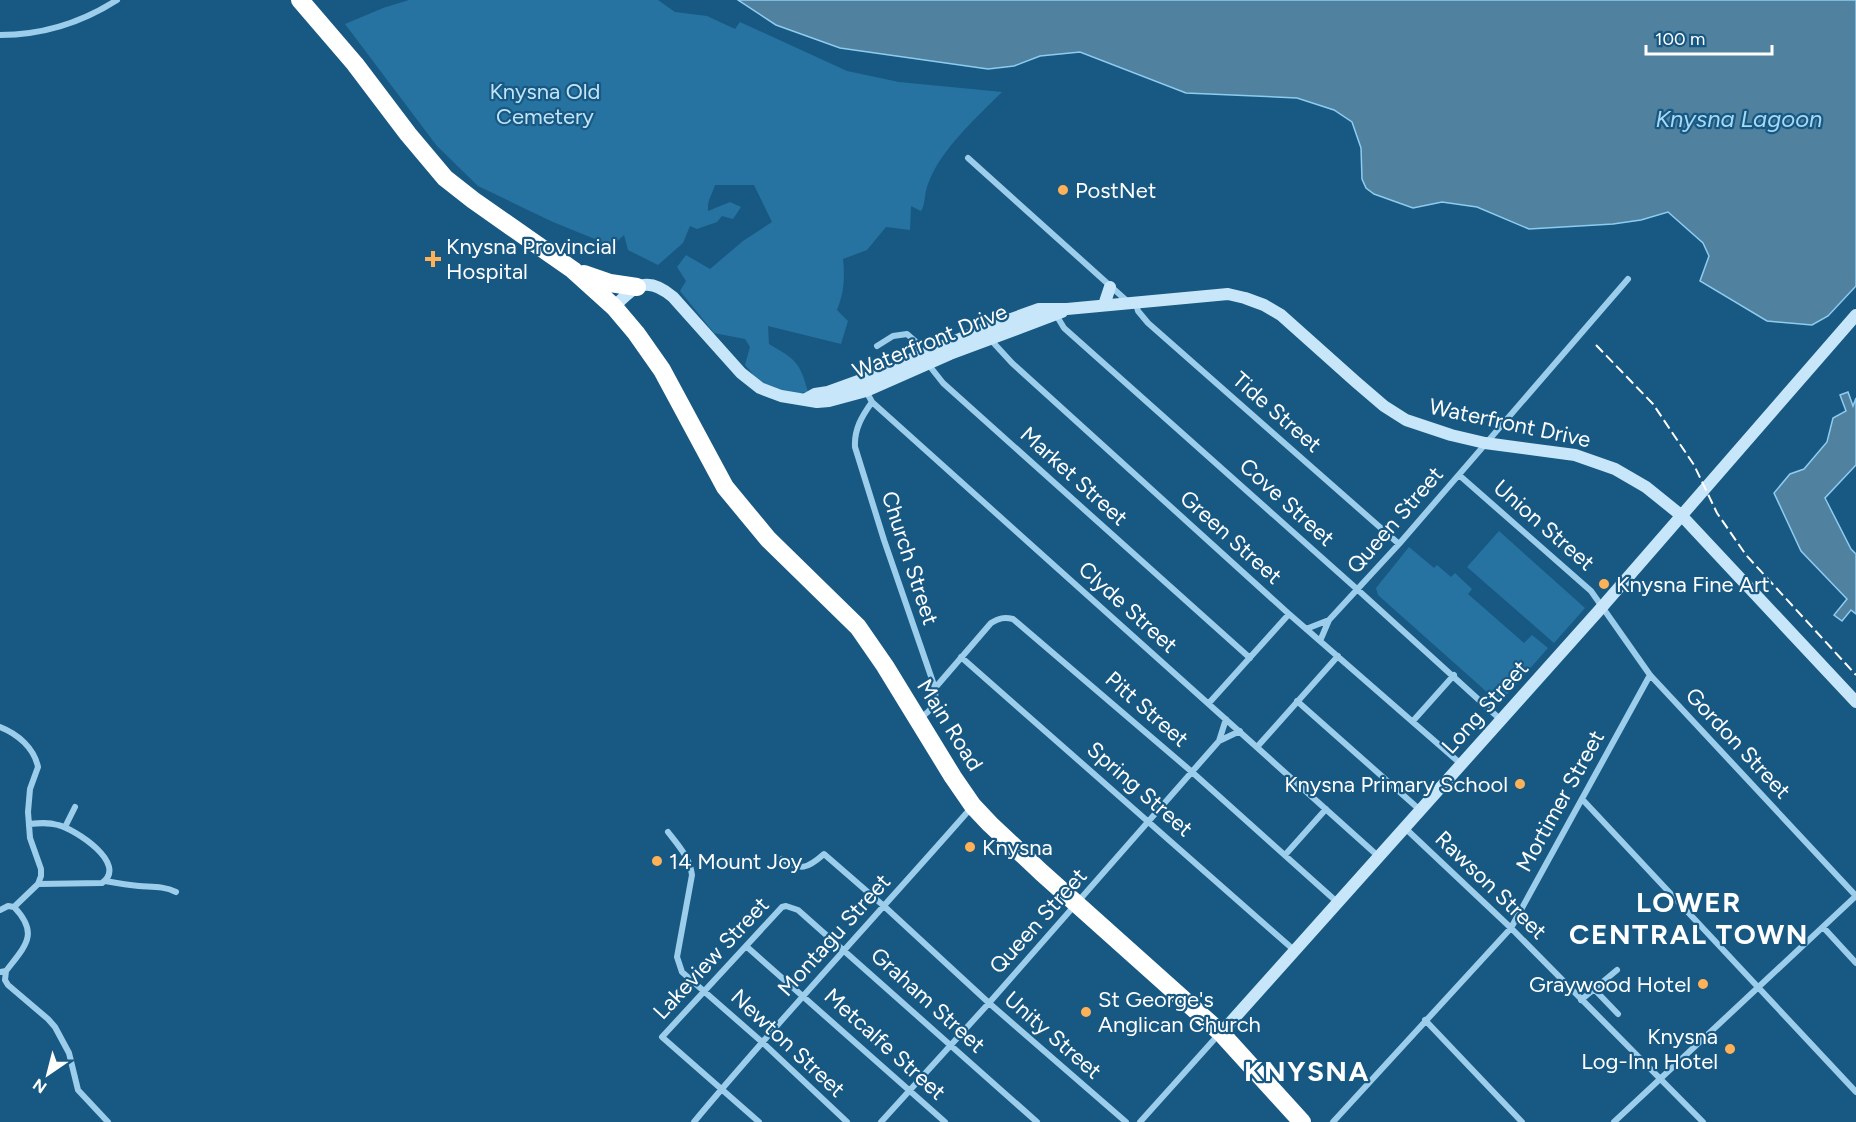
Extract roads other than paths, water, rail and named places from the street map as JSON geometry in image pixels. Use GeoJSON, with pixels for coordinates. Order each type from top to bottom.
{"type":"FeatureCollection","features":[{"type":"Feature","properties":{"kind":"highway"},"geometry":{"type":"LineString","coordinates":[[300,0],[355,64],[445,178],[573,270],[610,283],[637,287]]}},
{"type":"Feature","properties":{"kind":"highway","name":"Main Road"},"geometry":{"type":"LineString","coordinates":[[573,270],[614,307],[662,370],[725,487],[768,539],[858,627],[973,806],[1076,904],[1221,1033],[1297,1120]]}},
{"type":"Feature","properties":{"kind":"street"},"geometry":{"type":"LineString","coordinates":[[0,35],[20,35],[61,27],[80,20],[117,0]]}},
{"type":"Feature","properties":{"kind":"street","name":"Tide Street"},"geometry":{"type":"LineString","coordinates":[[968,158],[1110,287],[1133,304],[1148,323],[1399,543]]}},
{"type":"Feature","properties":{"kind":"street","name":"Queen Street"},"geometry":{"type":"LineString","coordinates":[[1320,641],[1329,620],[1459,475],[1628,279]]}},
{"type":"Feature","properties":{"kind":"street","name":"Waterfront Drive"},"geometry":{"type":"LineString","coordinates":[[637,287],[655,285],[673,297],[741,373],[760,388],[781,396],[817,402],[830,401],[867,391],[925,359],[988,333],[1054,312],[1104,305],[1228,294],[1245,298],[1281,315],[1384,406],[1406,420],[1451,435],[1485,443],[1575,455],[1615,469],[1646,487],[1682,516],[1856,702]]}},
{"type":"Feature","properties":{"kind":"street"},"geometry":{"type":"LineString","coordinates":[[614,307],[637,287]]}},
{"type":"Feature","properties":{"kind":"street"},"geometry":{"type":"LineString","coordinates":[[1104,305],[1110,287]]}},
{"type":"Feature","properties":{"kind":"street","name":"Cove Street"},"geometry":{"type":"LineString","coordinates":[[1054,312],[1064,328],[1454,675],[1501,720]]}},
{"type":"Feature","properties":{"kind":"street","name":"Long Street"},"geometry":{"type":"LineString","coordinates":[[1140,1122],[1378,856],[1406,828],[1856,315]]}},
{"type":"Feature","properties":{"kind":"street","name":"Green Street"},"geometry":{"type":"LineString","coordinates":[[988,333],[1021,370],[1289,614],[1462,764]]}},
{"type":"Feature","properties":{"kind":"street","name":"Market Street"},"geometry":{"type":"LineString","coordinates":[[877,346],[893,336],[907,334],[915,341],[925,359],[944,383],[1251,658]]}},
{"type":"Feature","properties":{"kind":"street","name":"Church Street"},"geometry":{"type":"LineString","coordinates":[[867,391],[862,416],[854,438],[855,447],[935,688]]}},
{"type":"Feature","properties":{"kind":"street","name":"Clyde Street"},"geometry":{"type":"LineString","coordinates":[[867,391],[1378,856]]}},
{"type":"Feature","properties":{"kind":"street","name":"Union Street"},"geometry":{"type":"LineString","coordinates":[[1459,475],[1591,591],[1602,607]]}},
{"type":"Feature","properties":{"kind":"street","name":"Gordon Street"},"geometry":{"type":"LineString","coordinates":[[1602,607],[1650,675],[1856,896]]}},
{"type":"Feature","properties":{"kind":"street"},"geometry":{"type":"LineString","coordinates":[[1209,704],[1289,614]]}},
{"type":"Feature","properties":{"kind":"street","name":"Pitt Street"},"geometry":{"type":"LineString","coordinates":[[935,688],[991,623],[998,619],[1013,619],[1192,771],[1337,902]]}},
{"type":"Feature","properties":{"kind":"street","name":"Queen Street"},"geometry":{"type":"LineString","coordinates":[[1306,629],[1329,620]]}},
{"type":"Feature","properties":{"kind":"street"},"geometry":{"type":"LineString","coordinates":[[1257,747],[1338,656]]}},
{"type":"Feature","properties":{"kind":"street","name":"Spring Street"},"geometry":{"type":"LineString","coordinates":[[961,657],[1294,950]]}},
{"type":"Feature","properties":{"kind":"street"},"geometry":{"type":"LineString","coordinates":[[1413,721],[1454,675]]}},
{"type":"Feature","properties":{"kind":"street","name":"Mortimer Street"},"geometry":{"type":"LineString","coordinates":[[1332,1122],[1511,928],[1650,675]]}},
{"type":"Feature","properties":{"kind":"street"},"geometry":{"type":"LineString","coordinates":[[917,720],[933,708],[935,688]]}},
{"type":"Feature","properties":{"kind":"street"},"geometry":{"type":"LineString","coordinates":[[1297,701],[1420,811]]}},
{"type":"Feature","properties":{"kind":"street","name":"Queen Street"},"geometry":{"type":"LineString","coordinates":[[1219,741],[1226,719]]}},
{"type":"Feature","properties":{"kind":"street"},"geometry":{"type":"LineString","coordinates":[[0,727],[24,741],[38,768],[27,801],[30,838],[41,869],[38,884],[14,907]]}},
{"type":"Feature","properties":{"kind":"street","name":"Queen Street"},"geometry":{"type":"LineString","coordinates":[[881,1122],[989,1003],[1219,741],[1240,731]]}},
{"type":"Feature","properties":{"kind":"street"},"geometry":{"type":"LineString","coordinates":[[1582,799],[1856,1092]]}},
{"type":"Feature","properties":{"kind":"street","name":"Montagu Street"},"geometry":{"type":"LineString","coordinates":[[694,1122],[762,1042],[973,806]]}},
{"type":"Feature","properties":{"kind":"street"},"geometry":{"type":"LineString","coordinates":[[65,827],[75,807]]}},
{"type":"Feature","properties":{"kind":"street"},"geometry":{"type":"LineString","coordinates":[[1285,855],[1326,809]]}},
{"type":"Feature","properties":{"kind":"street"},"geometry":{"type":"LineString","coordinates":[[29,824],[45,823],[65,827],[87,840],[104,856],[109,867],[105,880]]}},
{"type":"Feature","properties":{"kind":"street","name":"Rawson Street"},"geometry":{"type":"LineString","coordinates":[[1406,828],[1511,928],[1703,1122]]}},
{"type":"Feature","properties":{"kind":"street","name":"Newton Street"},"geometry":{"type":"LineString","coordinates":[[668,832],[692,869],[676,957],[682,972],[762,1042],[847,1122]]}},
{"type":"Feature","properties":{"kind":"street","name":"Unity Street"},"geometry":{"type":"LineString","coordinates":[[782,859],[795,867],[801,867],[814,863],[824,854],[989,1003],[1126,1122]]}},
{"type":"Feature","properties":{"kind":"street"},"geometry":{"type":"LineString","coordinates":[[38,884],[94,883],[105,880],[158,887],[176,892]]}},
{"type":"Feature","properties":{"kind":"street"},"geometry":{"type":"LineString","coordinates":[[1614,1122],[1856,896]]}},
{"type":"Feature","properties":{"kind":"street"},"geometry":{"type":"LineString","coordinates":[[0,910],[8,906],[14,907],[28,924],[28,938],[3,971],[5,980],[55,1027],[69,1053],[78,1090],[105,1121]]}},
{"type":"Feature","properties":{"kind":"street","name":"Lakeview Street"},"geometry":{"type":"LineString","coordinates":[[722,1088],[662,1036],[782,907],[793,907]]}},
{"type":"Feature","properties":{"kind":"street","name":"Graham Street"},"geometry":{"type":"LineString","coordinates":[[793,907],[1037,1122]]}},
{"type":"Feature","properties":{"kind":"street"},"geometry":{"type":"LineString","coordinates":[[1823,927],[1856,963]]}},
{"type":"Feature","properties":{"kind":"street","name":"Metcalfe Street"},"geometry":{"type":"LineString","coordinates":[[746,946],[945,1122]]}},
{"type":"Feature","properties":{"kind":"street"},"geometry":{"type":"LineString","coordinates":[[1581,1000],[1617,970]]}},
{"type":"Feature","properties":{"kind":"street"},"geometry":{"type":"LineString","coordinates":[[1595,990],[1618,1014]]}},
{"type":"Feature","properties":{"kind":"street"},"geometry":{"type":"LineString","coordinates":[[1425,1020],[1522,1122]]}},
{"type":"Feature","properties":{"kind":"street"},"geometry":{"type":"LineString","coordinates":[[722,1088],[759,1122]]}},
{"type":"Feature","properties":{"kind":"water","name":"Knysna Lagoon"},"geometry":{"type":"Polygon","coordinates":[[[738,0],[1856,0],[1856,286],[1828,316],[1812,325],[1767,321],[1700,281],[1709,256],[1703,243],[1668,212],[1641,220],[1613,224],[1529,229],[1477,207],[1442,202],[1413,208],[1374,194],[1366,188],[1362,179],[1361,148],[1352,122],[1334,110],[1297,98],[1186,93],[1080,52],[1040,56],[1014,66],[988,69],[840,48],[776,25],[738,0]]]}},
{"type":"Feature","properties":{"kind":"water"},"geometry":{"type":"Polygon","coordinates":[[[1848,392],[1853,406],[1856,398],[1856,465],[1825,498],[1851,549],[1856,554],[1856,614],[1851,610],[1842,621],[1834,615],[1847,599],[1801,551],[1774,493],[1790,474],[1804,469],[1827,442],[1833,418],[1846,411],[1840,395],[1848,392]]]}},
{"type":"Feature","properties":{"kind":"railway"},"geometry":{"type":"LineString","coordinates":[[1596,345],[1653,404],[1694,465],[1717,513],[1746,555],[1856,675]]}},
{"type":"Feature","properties":{"kind":"place","name":"PostNet"},"geometry":{"type":"Point","coordinates":[1063,190]}},
{"type":"Feature","properties":{"kind":"place","name":"Knysna Provincial Hospital"},"geometry":{"type":"Point","coordinates":[433,259]}},
{"type":"Feature","properties":{"kind":"place","name":"Knysna Fine Art"},"geometry":{"type":"Point","coordinates":[1604,584]}},
{"type":"Feature","properties":{"kind":"place","name":"Knysna Primary School"},"geometry":{"type":"Point","coordinates":[1520,784]}},
{"type":"Feature","properties":{"kind":"place","name":"Knysna"},"geometry":{"type":"Point","coordinates":[970,847]}},
{"type":"Feature","properties":{"kind":"place","name":"14 Mount Joy"},"geometry":{"type":"Point","coordinates":[657,861]}},
{"type":"Feature","properties":{"kind":"place","name":"Graywood Hotel"},"geometry":{"type":"Point","coordinates":[1703,984]}},
{"type":"Feature","properties":{"kind":"place","name":"St George's Anglican Church"},"geometry":{"type":"Point","coordinates":[1086,1012]}},
{"type":"Feature","properties":{"kind":"place","name":"Knysna Log-Inn Hotel"},"geometry":{"type":"Point","coordinates":[1730,1049]}},
{"type":"Feature","properties":{"kind":"district","name":"LOWER CENTRAL TOWN"},"geometry":{"type":"Point","coordinates":[1689,918]}},
{"type":"Feature","properties":{"kind":"district","name":"KNYSNA"},"geometry":{"type":"Point","coordinates":[1307,1071]}},
{"type":"Feature","properties":{"kind":"park label","name":"Knysna Old Cemetery"},"geometry":{"type":"Point","coordinates":[545,104]}}]}
